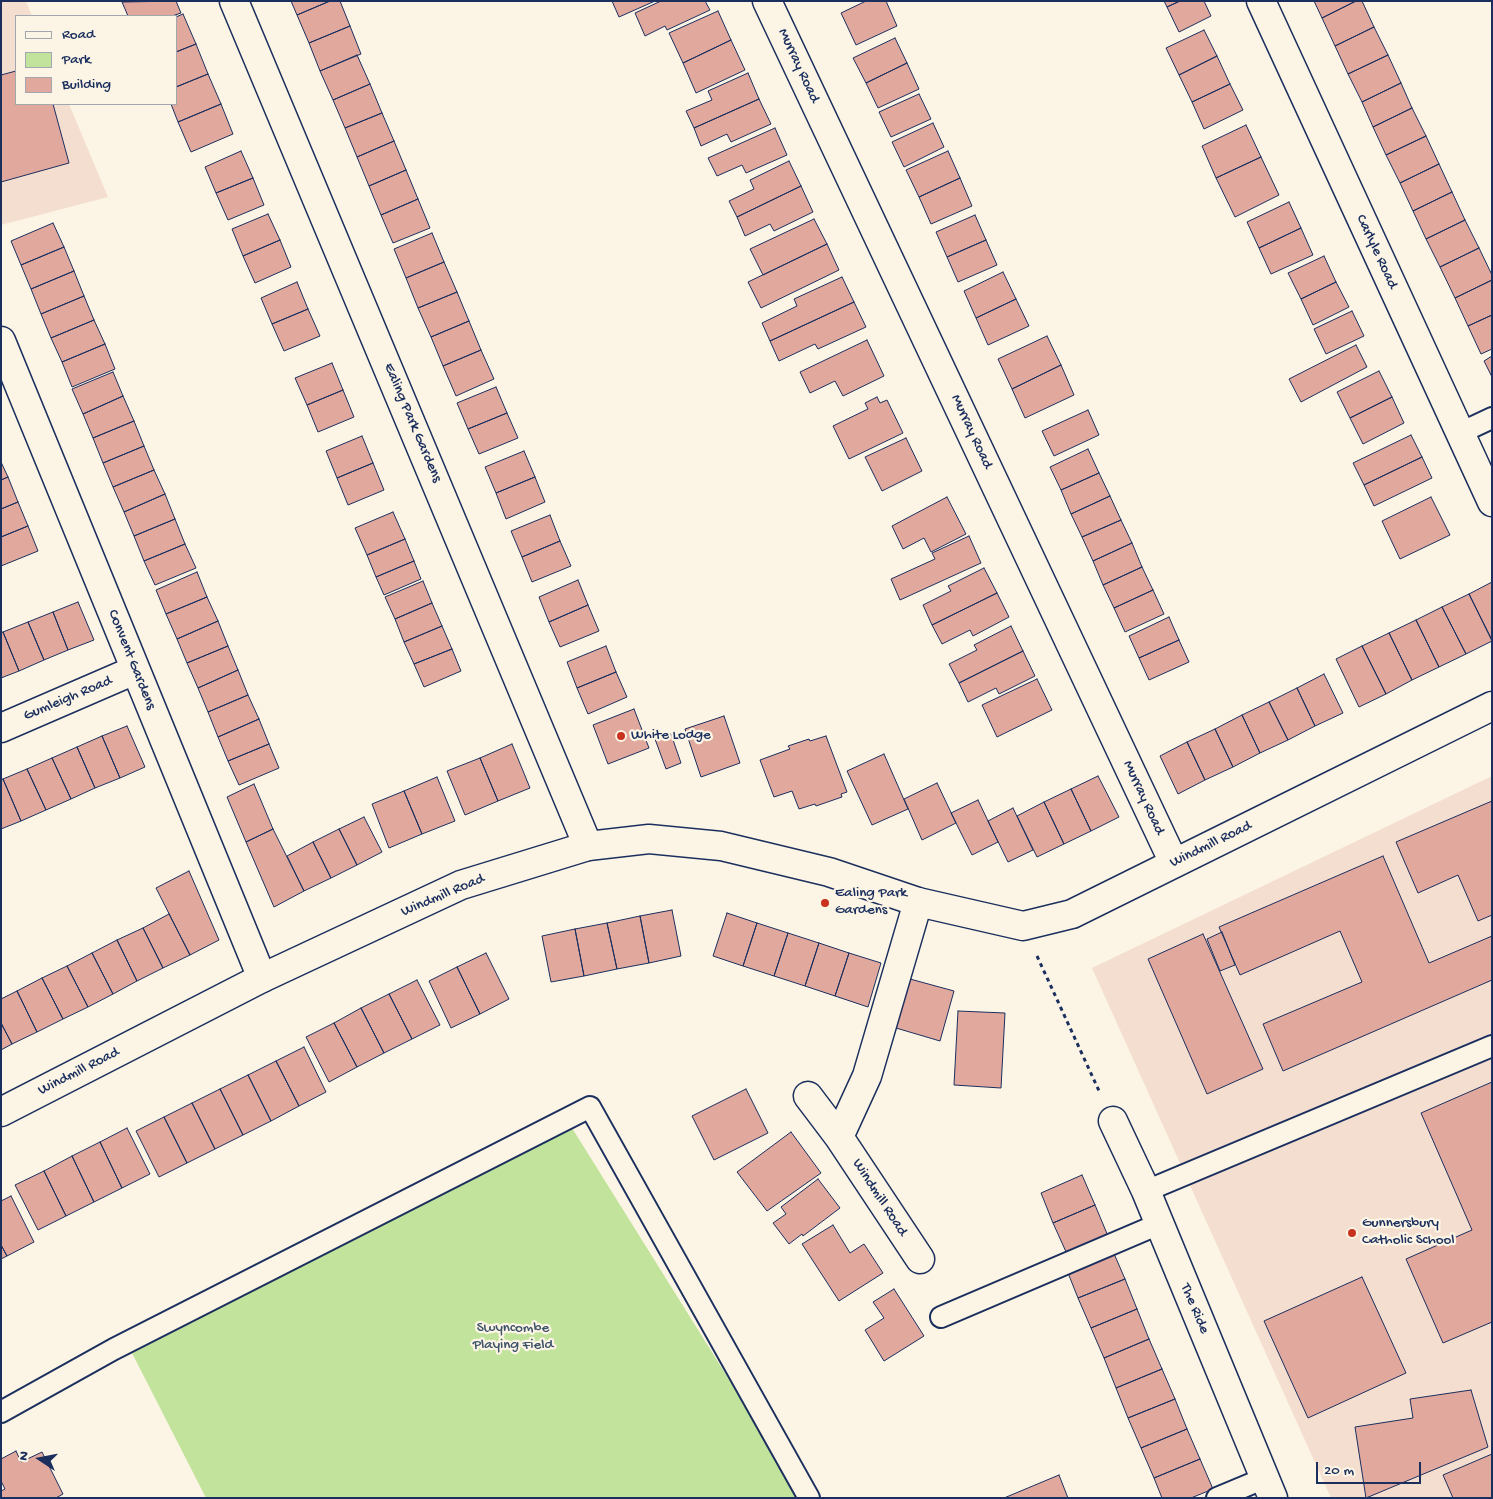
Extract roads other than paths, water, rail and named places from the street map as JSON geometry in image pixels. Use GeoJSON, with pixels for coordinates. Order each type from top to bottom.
{"type":"FeatureCollection","features":[{"type":"Feature","properties":{"kind":"street","name":"Ealing Park Gardens"},"geometry":{"type":"LineString","coordinates":[[234,1],[588,846]]}},
{"type":"Feature","properties":{"kind":"street","name":"Murray Road"},"geometry":{"type":"LineString","coordinates":[[768,1],[1174,863]]}},
{"type":"Feature","properties":{"kind":"street","name":"Carlyle Road"},"geometry":{"type":"LineString","coordinates":[[1261,1],[1492,502]]}},
{"type":"Feature","properties":{"kind":"street","name":"Convent Gardens"},"geometry":{"type":"LineString","coordinates":[[1,341],[262,978]]}},
{"type":"Feature","properties":{"kind":"street","name":"Gumleigh Road"},"geometry":{"type":"LineString","coordinates":[[1,728],[135,670]]}},
{"type":"Feature","properties":{"kind":"street","name":"Windmill Road"},"geometry":{"type":"LineString","coordinates":[[1,1112],[262,978],[461,885],[588,846],[649,839],[721,846],[829,872],[918,902],[1023,926],[1072,914],[1492,706]]}},
{"type":"Feature","properties":{"kind":"street"},"geometry":{"type":"LineString","coordinates":[[839,1137],[867,1076],[918,902]]}},
{"type":"Feature","properties":{"kind":"street","name":"Windmill Road"},"geometry":{"type":"LineString","coordinates":[[808,1096],[839,1137],[920,1259]]}},
{"type":"Feature","properties":{"kind":"street","name":"The Ride"},"geometry":{"type":"LineString","coordinates":[[1113,1121],[1146,1191],[1269,1488]]}},
{"type":"Feature","properties":{"kind":"lane"},"geometry":{"type":"LineString","coordinates":[[1460,433],[1492,418]]}},
{"type":"Feature","properties":{"kind":"lane"},"geometry":{"type":"LineString","coordinates":[[1146,1191],[1492,1046]]}},
{"type":"Feature","properties":{"kind":"lane"},"geometry":{"type":"LineString","coordinates":[[1,1412],[114,1349],[590,1107],[810,1498]]}},
{"type":"Feature","properties":{"kind":"lane"},"geometry":{"type":"LineString","coordinates":[[941,1317],[1159,1224]]}},
{"type":"Feature","properties":{"kind":"lane"},"geometry":{"type":"LineString","coordinates":[[1217,1498],[1269,1488]]}},
{"type":"Feature","properties":{"kind":"place","name":"White Lodge"},"geometry":{"type":"Point","coordinates":[621,736]}},
{"type":"Feature","properties":{"kind":"place","name":"Ealing Park Gardens"},"geometry":{"type":"Point","coordinates":[825,903]}},
{"type":"Feature","properties":{"kind":"place","name":"Gunnersbury Catholic School"},"geometry":{"type":"Point","coordinates":[1352,1233]}},
{"type":"Feature","properties":{"kind":"park label","name":"Swyncombe Playing Field"},"geometry":{"type":"Point","coordinates":[513,1338]}}]}
